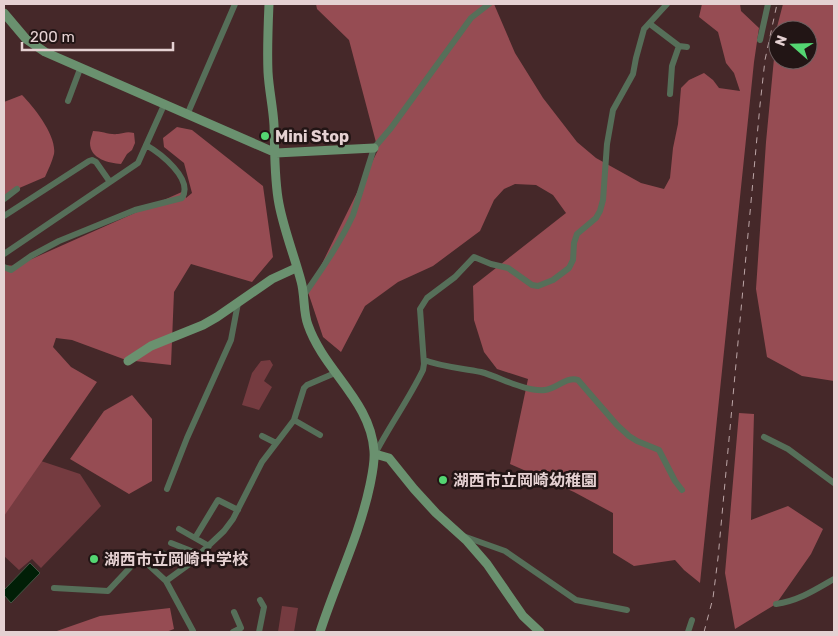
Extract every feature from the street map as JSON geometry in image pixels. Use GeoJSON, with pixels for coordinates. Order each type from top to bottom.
{"type":"FeatureCollection","features":[{"type":"Feature","properties":{"kind":"main road"},"geometry":{"type":"LineString","coordinates":[[269,4],[268,73],[273,109],[279,204],[304,294],[308,324],[318,347],[335,373],[350,391],[364,415],[373,439],[375,454],[365,508],[358,532],[320,632]]}},
{"type":"Feature","properties":{"kind":"main road"},"geometry":{"type":"LineString","coordinates":[[4,13],[26,39],[80,69],[276,153],[374,148]]}},
{"type":"Feature","properties":{"kind":"main road"},"geometry":{"type":"LineString","coordinates":[[128,361],[151,346],[203,325],[272,279],[296,268]]}},
{"type":"Feature","properties":{"kind":"main road"},"geometry":{"type":"LineString","coordinates":[[375,454],[390,458],[414,488],[467,540],[487,564],[523,616],[540,632]]}},
{"type":"Feature","properties":{"kind":"street"},"geometry":{"type":"LineString","coordinates":[[187,115],[235,4]]}},
{"type":"Feature","properties":{"kind":"street"},"geometry":{"type":"LineString","coordinates":[[304,294],[328,260],[353,215],[374,148],[391,128],[471,18],[489,4]]}},
{"type":"Feature","properties":{"kind":"street"},"geometry":{"type":"LineString","coordinates":[[375,454],[423,370],[420,308],[427,298],[455,276],[474,257],[508,268],[532,285],[538,286],[562,274],[569,268],[577,234],[596,218],[600,211],[603,200],[610,120],[613,110],[634,74],[636,58],[644,30],[667,4]]}},
{"type":"Feature","properties":{"kind":"street"},"geometry":{"type":"LineString","coordinates":[[760,40],[768,4]]}},
{"type":"Feature","properties":{"kind":"street"},"geometry":{"type":"LineString","coordinates":[[650,24],[679,46],[687,47]]}},
{"type":"Feature","properties":{"kind":"street"},"geometry":{"type":"LineString","coordinates":[[670,94],[672,66],[679,46]]}},
{"type":"Feature","properties":{"kind":"street"},"geometry":{"type":"LineString","coordinates":[[68,101],[80,69]]}},
{"type":"Feature","properties":{"kind":"street"},"geometry":{"type":"LineString","coordinates":[[4,254],[138,164],[164,105]]}},
{"type":"Feature","properties":{"kind":"street"},"geometry":{"type":"LineString","coordinates":[[4,267],[12,270],[31,256],[59,241],[135,210],[182,198],[185,190],[179,172],[146,145]]}},
{"type":"Feature","properties":{"kind":"street"},"geometry":{"type":"LineString","coordinates":[[4,216],[92,160],[96,162],[110,182]]}},
{"type":"Feature","properties":{"kind":"street"},"geometry":{"type":"LineString","coordinates":[[4,199],[16,189]]}},
{"type":"Feature","properties":{"kind":"street"},"geometry":{"type":"LineString","coordinates":[[166,489],[231,340],[238,303]]}},
{"type":"Feature","properties":{"kind":"street"},"geometry":{"type":"LineString","coordinates":[[424,360],[483,373],[535,389],[545,390],[571,379],[578,380],[611,418],[630,436],[659,450],[671,476],[682,490]]}},
{"type":"Feature","properties":{"kind":"street"},"geometry":{"type":"LineString","coordinates":[[166,581],[188,565],[226,529],[238,510],[262,462],[294,420],[304,388],[335,373]]}},
{"type":"Feature","properties":{"kind":"street"},"geometry":{"type":"LineString","coordinates":[[294,420],[320,435]]}},
{"type":"Feature","properties":{"kind":"street"},"geometry":{"type":"LineString","coordinates":[[262,436],[276,443]]}},
{"type":"Feature","properties":{"kind":"street"},"geometry":{"type":"LineString","coordinates":[[764,437],[788,449],[834,483]]}},
{"type":"Feature","properties":{"kind":"street"},"geometry":{"type":"LineString","coordinates":[[195,538],[218,500],[238,510]]}},
{"type":"Feature","properties":{"kind":"street"},"geometry":{"type":"LineString","coordinates":[[179,529],[209,546]]}},
{"type":"Feature","properties":{"kind":"street"},"geometry":{"type":"LineString","coordinates":[[460,535],[505,551],[576,600],[627,610]]}},
{"type":"Feature","properties":{"kind":"street"},"geometry":{"type":"LineString","coordinates":[[171,543],[199,554]]}},
{"type":"Feature","properties":{"kind":"street"},"geometry":{"type":"LineString","coordinates":[[162,553],[188,565]]}},
{"type":"Feature","properties":{"kind":"street"},"geometry":{"type":"LineString","coordinates":[[54,588],[108,591],[140,557],[166,581],[194,631],[192,632]]}},
{"type":"Feature","properties":{"kind":"street"},"geometry":{"type":"LineString","coordinates":[[776,604],[801,598],[834,579]]}},
{"type":"Feature","properties":{"kind":"street"},"geometry":{"type":"LineString","coordinates":[[259,632],[264,607],[260,600]]}},
{"type":"Feature","properties":{"kind":"street"},"geometry":{"type":"LineString","coordinates":[[234,612],[241,628],[234,632]]}},
{"type":"Feature","properties":{"kind":"street"},"geometry":{"type":"LineString","coordinates":[[688,632],[692,620]]}},
{"type":"Feature","properties":{"kind":"shaded area"},"geometry":{"type":"Polygon","coordinates":[[[316,4],[494,4],[515,53],[543,98],[577,142],[596,158],[641,183],[664,189],[670,178],[681,88],[689,80],[704,73],[719,88],[740,91],[734,73],[726,63],[718,32],[699,17],[702,4],[740,4],[741,11],[759,28],[700,583],[675,560],[634,566],[613,553],[613,513],[574,492],[510,464],[528,379],[497,369],[484,352],[474,320],[473,286],[566,213],[553,195],[536,185],[515,184],[504,189],[494,200],[480,231],[433,266],[398,282],[365,306],[341,352],[323,337],[308,292],[378,150],[349,40],[317,9],[316,4]]]}},
{"type":"Feature","properties":{"kind":"shaded area"},"geometry":{"type":"Polygon","coordinates":[[[783,4],[834,4],[834,381],[802,376],[767,357],[756,289],[773,70],[818,70],[818,20],[779,20],[783,4]]]}},
{"type":"Feature","properties":{"kind":"shaded area"},"geometry":{"type":"Polygon","coordinates":[[[22,95],[38,114],[48,131],[52,139],[54,154],[45,177],[17,189],[4,198],[4,102],[22,95]]]}},
{"type":"Feature","properties":{"kind":"shaded area"},"geometry":{"type":"Polygon","coordinates":[[[177,127],[192,130],[263,186],[273,257],[252,282],[191,264],[174,292],[171,365],[126,360],[72,340],[56,338],[53,347],[71,367],[97,382],[4,516],[4,265],[16,266],[184,191],[186,198],[192,193],[184,163],[164,147],[163,138],[177,127]]]}},
{"type":"Feature","properties":{"kind":"shaded area"},"geometry":{"type":"Polygon","coordinates":[[[93,131],[115,134],[134,133],[135,143],[121,164],[111,163],[93,153],[90,142],[93,131]]]}},
{"type":"Feature","properties":{"kind":"shaded area"},"geometry":{"type":"Polygon","coordinates":[[[270,360],[273,365],[264,381],[272,387],[259,410],[242,405],[252,373],[261,361],[270,360]]]}},
{"type":"Feature","properties":{"kind":"shaded area"},"geometry":{"type":"Polygon","coordinates":[[[132,395],[152,419],[152,481],[129,494],[70,459],[104,411],[132,395]]]}},
{"type":"Feature","properties":{"kind":"shaded area"},"geometry":{"type":"Polygon","coordinates":[[[739,413],[754,414],[751,520],[788,506],[823,529],[811,554],[776,604],[735,629],[725,573],[739,413]]]}},
{"type":"Feature","properties":{"kind":"shaded area"},"geometry":{"type":"Polygon","coordinates":[[[38,460],[80,474],[101,506],[41,568],[32,559],[19,570],[4,556],[4,496],[38,460]]]}},
{"type":"Feature","properties":{"kind":"shaded area"},"geometry":{"type":"Polygon","coordinates":[[[30,563],[40,573],[11,603],[4,595],[4,590],[30,563]]]}},
{"type":"Feature","properties":{"kind":"shaded area"},"geometry":{"type":"Polygon","coordinates":[[[282,606],[298,608],[294,632],[278,632],[282,606]]]}},
{"type":"Feature","properties":{"kind":"shaded area"},"geometry":{"type":"Polygon","coordinates":[[[170,608],[174,629],[166,632],[54,632],[100,616],[170,608]]]}},
{"type":"Feature","properties":{"kind":"railway"},"geometry":{"type":"LineString","coordinates":[[704,632],[713,598],[718,558],[765,60],[777,4]]}},
{"type":"Feature","properties":{"kind":"place","name":"Mini Stop"},"geometry":{"type":"Point","coordinates":[265,136]}},
{"type":"Feature","properties":{"kind":"place","name":"湖西市立岡崎幼稚園"},"geometry":{"type":"Point","coordinates":[443,480]}},
{"type":"Feature","properties":{"kind":"place","name":"湖西市立岡崎中学校"},"geometry":{"type":"Point","coordinates":[94,559]}}]}
